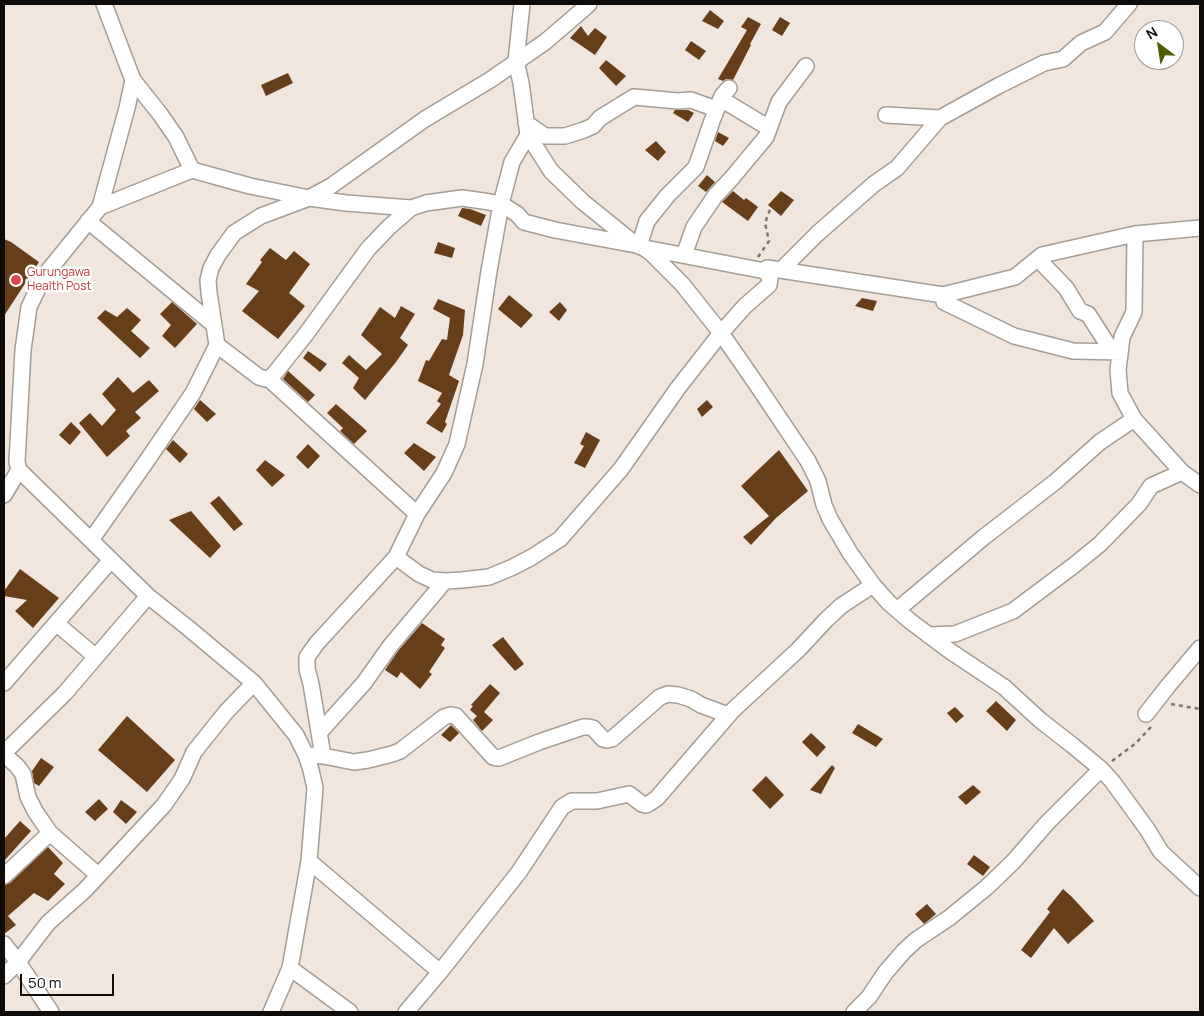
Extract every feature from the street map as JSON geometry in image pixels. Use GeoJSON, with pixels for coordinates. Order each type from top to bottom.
{"type":"FeatureCollection","features":[{"type":"Feature","properties":{"kind":"street"},"geometry":{"type":"LineString","coordinates":[[104,4],[133,80],[171,130],[192,170]]}},
{"type":"Feature","properties":{"kind":"street"},"geometry":{"type":"LineString","coordinates":[[522,4],[516,61],[527,129],[551,171],[583,202],[639,246],[651,253],[682,284],[721,333],[808,461],[818,481],[824,505],[830,519],[850,553],[873,585],[897,610],[950,651],[1004,687],[1040,720],[1101,769],[1147,829],[1161,852],[1200,888]]}},
{"type":"Feature","properties":{"kind":"street"},"geometry":{"type":"LineString","coordinates":[[91,540],[193,393],[217,345],[208,280],[211,268],[218,255],[234,233],[261,216],[309,198],[332,186],[425,119],[490,80],[545,42],[589,4]]}},
{"type":"Feature","properties":{"kind":"street"},"geometry":{"type":"LineString","coordinates":[[781,270],[817,234],[874,184],[897,168],[940,118],[1044,62],[1063,59],[1081,43],[1105,32],[1128,4]]}},
{"type":"Feature","properties":{"kind":"street"},"geometry":{"type":"LineString","coordinates":[[684,256],[694,227],[715,196],[766,137],[779,102],[806,66]]}},
{"type":"Feature","properties":{"kind":"street"},"geometry":{"type":"LineString","coordinates":[[4,496],[18,466],[23,350],[29,307],[44,276],[100,207],[133,80]]}},
{"type":"Feature","properties":{"kind":"street"},"geometry":{"type":"LineString","coordinates":[[527,129],[545,136],[565,136],[593,126],[600,118],[634,97],[678,101],[722,99],[769,128]]}},
{"type":"Feature","properties":{"kind":"street"},"geometry":{"type":"LineString","coordinates":[[639,246],[647,221],[668,195],[696,167],[722,99]]}},
{"type":"Feature","properties":{"kind":"street"},"geometry":{"type":"LineString","coordinates":[[886,115],[940,118]]}},
{"type":"Feature","properties":{"kind":"street"},"geometry":{"type":"LineString","coordinates":[[323,756],[307,669],[307,657],[317,643],[396,557],[418,514],[444,473],[457,444],[475,364],[489,271],[502,204],[512,162],[527,129]]}},
{"type":"Feature","properties":{"kind":"street"},"geometry":{"type":"LineString","coordinates":[[100,207],[192,170],[242,184],[309,198],[346,203],[411,208],[426,203],[462,198],[502,204],[517,214],[524,222],[555,230],[757,270],[770,278],[769,285],[745,306],[721,333],[678,388],[621,470],[560,539],[513,567],[489,577],[462,580],[432,580],[418,574],[396,557]]}},
{"type":"Feature","properties":{"kind":"street"},"geometry":{"type":"LineString","coordinates":[[217,345],[259,377],[268,378],[275,373],[301,340],[368,249],[411,208]]}},
{"type":"Feature","properties":{"kind":"street"},"geometry":{"type":"LineString","coordinates":[[88,221],[213,324]]}},
{"type":"Feature","properties":{"kind":"street"},"geometry":{"type":"LineString","coordinates":[[757,270],[768,268],[943,295],[1015,277],[1042,255],[1135,234],[1200,228]]}},
{"type":"Feature","properties":{"kind":"street"},"geometry":{"type":"LineString","coordinates":[[1135,234],[1134,312],[1122,337],[1118,370],[1120,393],[1134,419],[1182,472],[1200,485]]}},
{"type":"Feature","properties":{"kind":"street"},"geometry":{"type":"LineString","coordinates":[[1038,259],[1066,288],[1080,311],[1088,314],[1108,345],[1120,352]]}},
{"type":"Feature","properties":{"kind":"street"},"geometry":{"type":"LineString","coordinates":[[943,295],[944,302],[1014,336],[1073,351],[1120,352]]}},
{"type":"Feature","properties":{"kind":"street"},"geometry":{"type":"LineString","coordinates":[[268,378],[418,514]]}},
{"type":"Feature","properties":{"kind":"street"},"geometry":{"type":"LineString","coordinates":[[897,610],[984,537],[1055,482],[1100,442],[1134,419]]}},
{"type":"Feature","properties":{"kind":"street"},"geometry":{"type":"LineString","coordinates":[[4,451],[148,596],[254,683],[296,735],[306,755],[315,788],[310,861],[290,968],[271,1012]]}},
{"type":"Feature","properties":{"kind":"street"},"geometry":{"type":"LineString","coordinates":[[928,635],[955,634],[1013,611],[1100,544],[1139,504],[1151,486],[1182,472]]}},
{"type":"Feature","properties":{"kind":"street"},"geometry":{"type":"LineString","coordinates":[[4,683],[111,560]]}},
{"type":"Feature","properties":{"kind":"street"},"geometry":{"type":"LineString","coordinates":[[319,733],[364,683],[445,581]]}},
{"type":"Feature","properties":{"kind":"street"},"geometry":{"type":"LineString","coordinates":[[406,1012],[519,872],[562,807],[572,801],[597,801],[629,794],[642,804],[650,804],[728,715],[798,650],[841,606],[873,585]]}},
{"type":"Feature","properties":{"kind":"street"},"geometry":{"type":"LineString","coordinates":[[98,875],[50,833],[34,811],[28,797],[23,774],[4,754],[65,693],[148,596]]}},
{"type":"Feature","properties":{"kind":"street"},"geometry":{"type":"LineString","coordinates":[[56,623],[96,657]]}},
{"type":"Feature","properties":{"kind":"street"},"geometry":{"type":"LineString","coordinates":[[1150,719],[1168,686],[1200,648]]}},
{"type":"Feature","properties":{"kind":"street"},"geometry":{"type":"LineString","coordinates":[[4,976],[18,962],[48,923],[86,890],[164,805],[182,779],[194,752],[226,712],[254,683]]}},
{"type":"Feature","properties":{"kind":"street"},"geometry":{"type":"LineString","coordinates":[[306,755],[354,762],[392,754],[400,751],[444,717],[450,715],[456,716],[495,758],[584,727],[593,728],[603,739],[607,740],[612,739],[660,697],[668,694],[678,694],[728,715]]}},
{"type":"Feature","properties":{"kind":"street"},"geometry":{"type":"LineString","coordinates":[[854,1012],[904,951],[987,887],[1101,769]]}},
{"type":"Feature","properties":{"kind":"street"},"geometry":{"type":"LineString","coordinates":[[4,876],[50,833]]}},
{"type":"Feature","properties":{"kind":"street"},"geometry":{"type":"LineString","coordinates":[[310,861],[440,972]]}},
{"type":"Feature","properties":{"kind":"street"},"geometry":{"type":"LineString","coordinates":[[4,944],[51,1012]]}},
{"type":"Feature","properties":{"kind":"street"},"geometry":{"type":"LineString","coordinates":[[290,968],[350,1012]]}},
{"type":"Feature","properties":{"kind":"path"},"geometry":{"type":"LineString","coordinates":[[757,270],[769,241],[764,223],[771,208]]}},
{"type":"Feature","properties":{"kind":"path"},"geometry":{"type":"LineString","coordinates":[[1166,710],[1172,703],[1200,709]]}},
{"type":"Feature","properties":{"kind":"path"},"geometry":{"type":"LineString","coordinates":[[1101,769],[1135,744],[1150,719]]}},
{"type":"Feature","properties":{"kind":"building"},"geometry":{"type":"Polygon","coordinates":[[[710,10],[724,21],[718,29],[702,21],[710,10]]]}},
{"type":"Feature","properties":{"kind":"building"},"geometry":{"type":"Polygon","coordinates":[[[748,17],[761,24],[751,45],[733,80],[726,79],[723,81],[718,79],[747,30],[741,27],[748,17]]]}},
{"type":"Feature","properties":{"kind":"building"},"geometry":{"type":"Polygon","coordinates":[[[780,17],[790,23],[782,36],[772,30],[780,17]]]}},
{"type":"Feature","properties":{"kind":"building"},"geometry":{"type":"Polygon","coordinates":[[[581,26],[588,36],[595,28],[607,37],[595,55],[570,38],[581,26]]]}},
{"type":"Feature","properties":{"kind":"building"},"geometry":{"type":"Polygon","coordinates":[[[691,41],[706,51],[699,60],[685,50],[691,41]]]}},
{"type":"Feature","properties":{"kind":"building"},"geometry":{"type":"Polygon","coordinates":[[[606,60],[626,76],[616,86],[599,68],[606,60]]]}},
{"type":"Feature","properties":{"kind":"building"},"geometry":{"type":"Polygon","coordinates":[[[288,73],[293,83],[266,96],[261,85],[288,73]]]}},
{"type":"Feature","properties":{"kind":"building"},"geometry":{"type":"Polygon","coordinates":[[[675,110],[688,110],[694,113],[688,122],[673,113],[675,110]]]}},
{"type":"Feature","properties":{"kind":"building"},"geometry":{"type":"Polygon","coordinates":[[[718,132],[729,138],[723,146],[715,141],[718,132]]]}},
{"type":"Feature","properties":{"kind":"building"},"geometry":{"type":"Polygon","coordinates":[[[656,141],[666,152],[658,161],[645,150],[656,141]]]}},
{"type":"Feature","properties":{"kind":"building"},"geometry":{"type":"Polygon","coordinates":[[[707,175],[715,182],[706,192],[698,186],[707,175]]]}},
{"type":"Feature","properties":{"kind":"building"},"geometry":{"type":"Polygon","coordinates":[[[733,191],[744,200],[746,198],[758,207],[748,221],[722,202],[733,191]]]}},
{"type":"Feature","properties":{"kind":"building"},"geometry":{"type":"Polygon","coordinates":[[[781,191],[794,200],[781,216],[768,205],[781,191]]]}},
{"type":"Feature","properties":{"kind":"building"},"geometry":{"type":"Polygon","coordinates":[[[462,208],[486,215],[481,226],[458,216],[462,208]]]}},
{"type":"Feature","properties":{"kind":"building","name":"Gurungawa Health Post"},"geometry":{"type":"Polygon","coordinates":[[[4,239],[39,262],[4,316],[4,239]]]}},
{"type":"Feature","properties":{"kind":"building"},"geometry":{"type":"Polygon","coordinates":[[[438,242],[455,248],[452,258],[434,253],[438,242]]]}},
{"type":"Feature","properties":{"kind":"building"},"geometry":{"type":"Polygon","coordinates":[[[270,248],[286,260],[294,251],[310,264],[289,293],[305,306],[278,339],[242,311],[259,291],[246,284],[262,262],[260,260],[270,248]]]}},
{"type":"Feature","properties":{"kind":"building"},"geometry":{"type":"Polygon","coordinates":[[[509,295],[533,315],[521,328],[498,309],[509,295]]]}},
{"type":"Feature","properties":{"kind":"building"},"geometry":{"type":"Polygon","coordinates":[[[862,298],[877,301],[873,311],[855,306],[862,298]]]}},
{"type":"Feature","properties":{"kind":"building"},"geometry":{"type":"Polygon","coordinates":[[[438,299],[465,310],[463,335],[449,375],[459,381],[445,422],[447,424],[442,433],[426,423],[441,404],[437,401],[442,393],[418,381],[426,360],[429,361],[442,339],[447,340],[450,318],[433,309],[438,299]]]}},
{"type":"Feature","properties":{"kind":"building"},"geometry":{"type":"Polygon","coordinates":[[[172,302],[197,324],[175,348],[162,336],[171,325],[160,314],[172,302]]]}},
{"type":"Feature","properties":{"kind":"building"},"geometry":{"type":"Polygon","coordinates":[[[560,302],[567,310],[559,321],[549,312],[560,302]]]}},
{"type":"Feature","properties":{"kind":"building"},"geometry":{"type":"Polygon","coordinates":[[[401,306],[415,314],[400,338],[408,345],[365,400],[353,388],[359,378],[342,363],[349,355],[366,370],[382,354],[361,335],[380,307],[395,318],[401,306]]]}},
{"type":"Feature","properties":{"kind":"building"},"geometry":{"type":"Polygon","coordinates":[[[127,308],[141,320],[131,331],[150,348],[140,358],[97,318],[105,310],[117,317],[127,308]]]}},
{"type":"Feature","properties":{"kind":"building"},"geometry":{"type":"Polygon","coordinates":[[[308,351],[327,364],[320,372],[303,358],[308,351]]]}},
{"type":"Feature","properties":{"kind":"building"},"geometry":{"type":"Polygon","coordinates":[[[288,371],[315,395],[308,402],[283,379],[288,371]]]}},
{"type":"Feature","properties":{"kind":"building"},"geometry":{"type":"Polygon","coordinates":[[[118,377],[133,393],[149,380],[159,391],[135,412],[141,418],[126,431],[130,436],[107,457],[79,423],[90,413],[102,426],[116,410],[102,394],[118,377]]]}},
{"type":"Feature","properties":{"kind":"building"},"geometry":{"type":"Polygon","coordinates":[[[200,400],[216,414],[207,422],[194,409],[200,400]]]}},
{"type":"Feature","properties":{"kind":"building"},"geometry":{"type":"Polygon","coordinates":[[[707,400],[713,407],[702,417],[697,409],[707,400]]]}},
{"type":"Feature","properties":{"kind":"building"},"geometry":{"type":"Polygon","coordinates":[[[336,404],[367,431],[354,444],[340,431],[343,428],[327,413],[336,404]]]}},
{"type":"Feature","properties":{"kind":"building"},"geometry":{"type":"Polygon","coordinates":[[[71,422],[81,432],[70,445],[59,435],[71,422]]]}},
{"type":"Feature","properties":{"kind":"building"},"geometry":{"type":"Polygon","coordinates":[[[586,432],[600,440],[585,468],[574,463],[584,446],[580,444],[586,432]]]}},
{"type":"Feature","properties":{"kind":"building"},"geometry":{"type":"Polygon","coordinates":[[[173,440],[188,454],[180,463],[166,449],[173,440]]]}},
{"type":"Feature","properties":{"kind":"building"},"geometry":{"type":"Polygon","coordinates":[[[414,443],[436,457],[424,471],[404,453],[414,443]]]}},
{"type":"Feature","properties":{"kind":"building"},"geometry":{"type":"Polygon","coordinates":[[[308,444],[320,456],[308,469],[296,457],[308,444]]]}},
{"type":"Feature","properties":{"kind":"building"},"geometry":{"type":"Polygon","coordinates":[[[779,450],[808,491],[776,518],[751,545],[743,537],[769,516],[741,486],[779,450]]]}},
{"type":"Feature","properties":{"kind":"building"},"geometry":{"type":"Polygon","coordinates":[[[265,460],[285,475],[272,487],[256,470],[265,460]]]}},
{"type":"Feature","properties":{"kind":"building"},"geometry":{"type":"Polygon","coordinates":[[[219,496],[243,524],[234,531],[210,503],[219,496]]]}},
{"type":"Feature","properties":{"kind":"building"},"geometry":{"type":"Polygon","coordinates":[[[191,511],[221,546],[210,558],[169,520],[191,511]]]}},
{"type":"Feature","properties":{"kind":"building"},"geometry":{"type":"Polygon","coordinates":[[[20,569],[59,598],[33,628],[15,611],[27,600],[4,596],[4,591],[20,569]]]}},
{"type":"Feature","properties":{"kind":"building"},"geometry":{"type":"Polygon","coordinates":[[[422,623],[445,639],[441,645],[445,648],[429,672],[432,674],[420,689],[401,672],[397,678],[385,670],[398,651],[422,623]]]}},
{"type":"Feature","properties":{"kind":"building"},"geometry":{"type":"Polygon","coordinates":[[[503,637],[524,664],[515,671],[492,645],[503,637]]]}},
{"type":"Feature","properties":{"kind":"building"},"geometry":{"type":"Polygon","coordinates":[[[490,684],[500,693],[484,712],[493,720],[482,731],[473,720],[477,716],[470,710],[473,706],[471,705],[490,684]]]}},
{"type":"Feature","properties":{"kind":"building"},"geometry":{"type":"Polygon","coordinates":[[[996,701],[1016,720],[1007,731],[986,711],[996,701]]]}},
{"type":"Feature","properties":{"kind":"building"},"geometry":{"type":"Polygon","coordinates":[[[955,707],[964,716],[956,723],[947,713],[955,707]]]}},
{"type":"Feature","properties":{"kind":"building"},"geometry":{"type":"Polygon","coordinates":[[[127,716],[175,760],[147,792],[98,750],[127,716]]]}},
{"type":"Feature","properties":{"kind":"building"},"geometry":{"type":"Polygon","coordinates":[[[858,724],[883,739],[876,747],[852,733],[858,724]]]}},
{"type":"Feature","properties":{"kind":"building"},"geometry":{"type":"Polygon","coordinates":[[[451,725],[459,733],[450,742],[441,735],[451,725]]]}},
{"type":"Feature","properties":{"kind":"building"},"geometry":{"type":"Polygon","coordinates":[[[811,733],[826,747],[817,757],[802,742],[811,733]]]}},
{"type":"Feature","properties":{"kind":"building"},"geometry":{"type":"Polygon","coordinates":[[[41,758],[54,767],[39,786],[34,783],[32,771],[41,758]]]}},
{"type":"Feature","properties":{"kind":"building"},"geometry":{"type":"Polygon","coordinates":[[[832,765],[835,768],[821,794],[810,790],[832,765]]]}},
{"type":"Feature","properties":{"kind":"building"},"geometry":{"type":"Polygon","coordinates":[[[766,776],[784,795],[770,809],[752,790],[766,776]]]}},
{"type":"Feature","properties":{"kind":"building"},"geometry":{"type":"Polygon","coordinates":[[[973,785],[981,792],[966,805],[958,797],[973,785]]]}},
{"type":"Feature","properties":{"kind":"building"},"geometry":{"type":"Polygon","coordinates":[[[99,799],[108,809],[95,821],[85,812],[99,799]]]}},
{"type":"Feature","properties":{"kind":"building"},"geometry":{"type":"Polygon","coordinates":[[[121,800],[137,812],[126,824],[113,812],[121,800]]]}},
{"type":"Feature","properties":{"kind":"building"},"geometry":{"type":"Polygon","coordinates":[[[20,821],[31,831],[4,861],[4,839],[20,821]]]}},
{"type":"Feature","properties":{"kind":"building"},"geometry":{"type":"Polygon","coordinates":[[[48,847],[63,863],[54,874],[65,884],[48,901],[34,893],[8,916],[16,925],[4,934],[4,885],[10,883],[48,847]]]}},
{"type":"Feature","properties":{"kind":"building"},"geometry":{"type":"Polygon","coordinates":[[[974,855],[990,867],[983,876],[967,864],[974,855]]]}},
{"type":"Feature","properties":{"kind":"building"},"geometry":{"type":"Polygon","coordinates":[[[1063,889],[1094,921],[1068,944],[1054,928],[1031,958],[1021,950],[1050,912],[1047,909],[1063,889]]]}},
{"type":"Feature","properties":{"kind":"building"},"geometry":{"type":"Polygon","coordinates":[[[927,904],[936,914],[924,924],[915,914],[927,904]]]}},
{"type":"Feature","properties":{"kind":"place","name":"Gurungawa Health Post"},"geometry":{"type":"Point","coordinates":[16,280]}}]}
